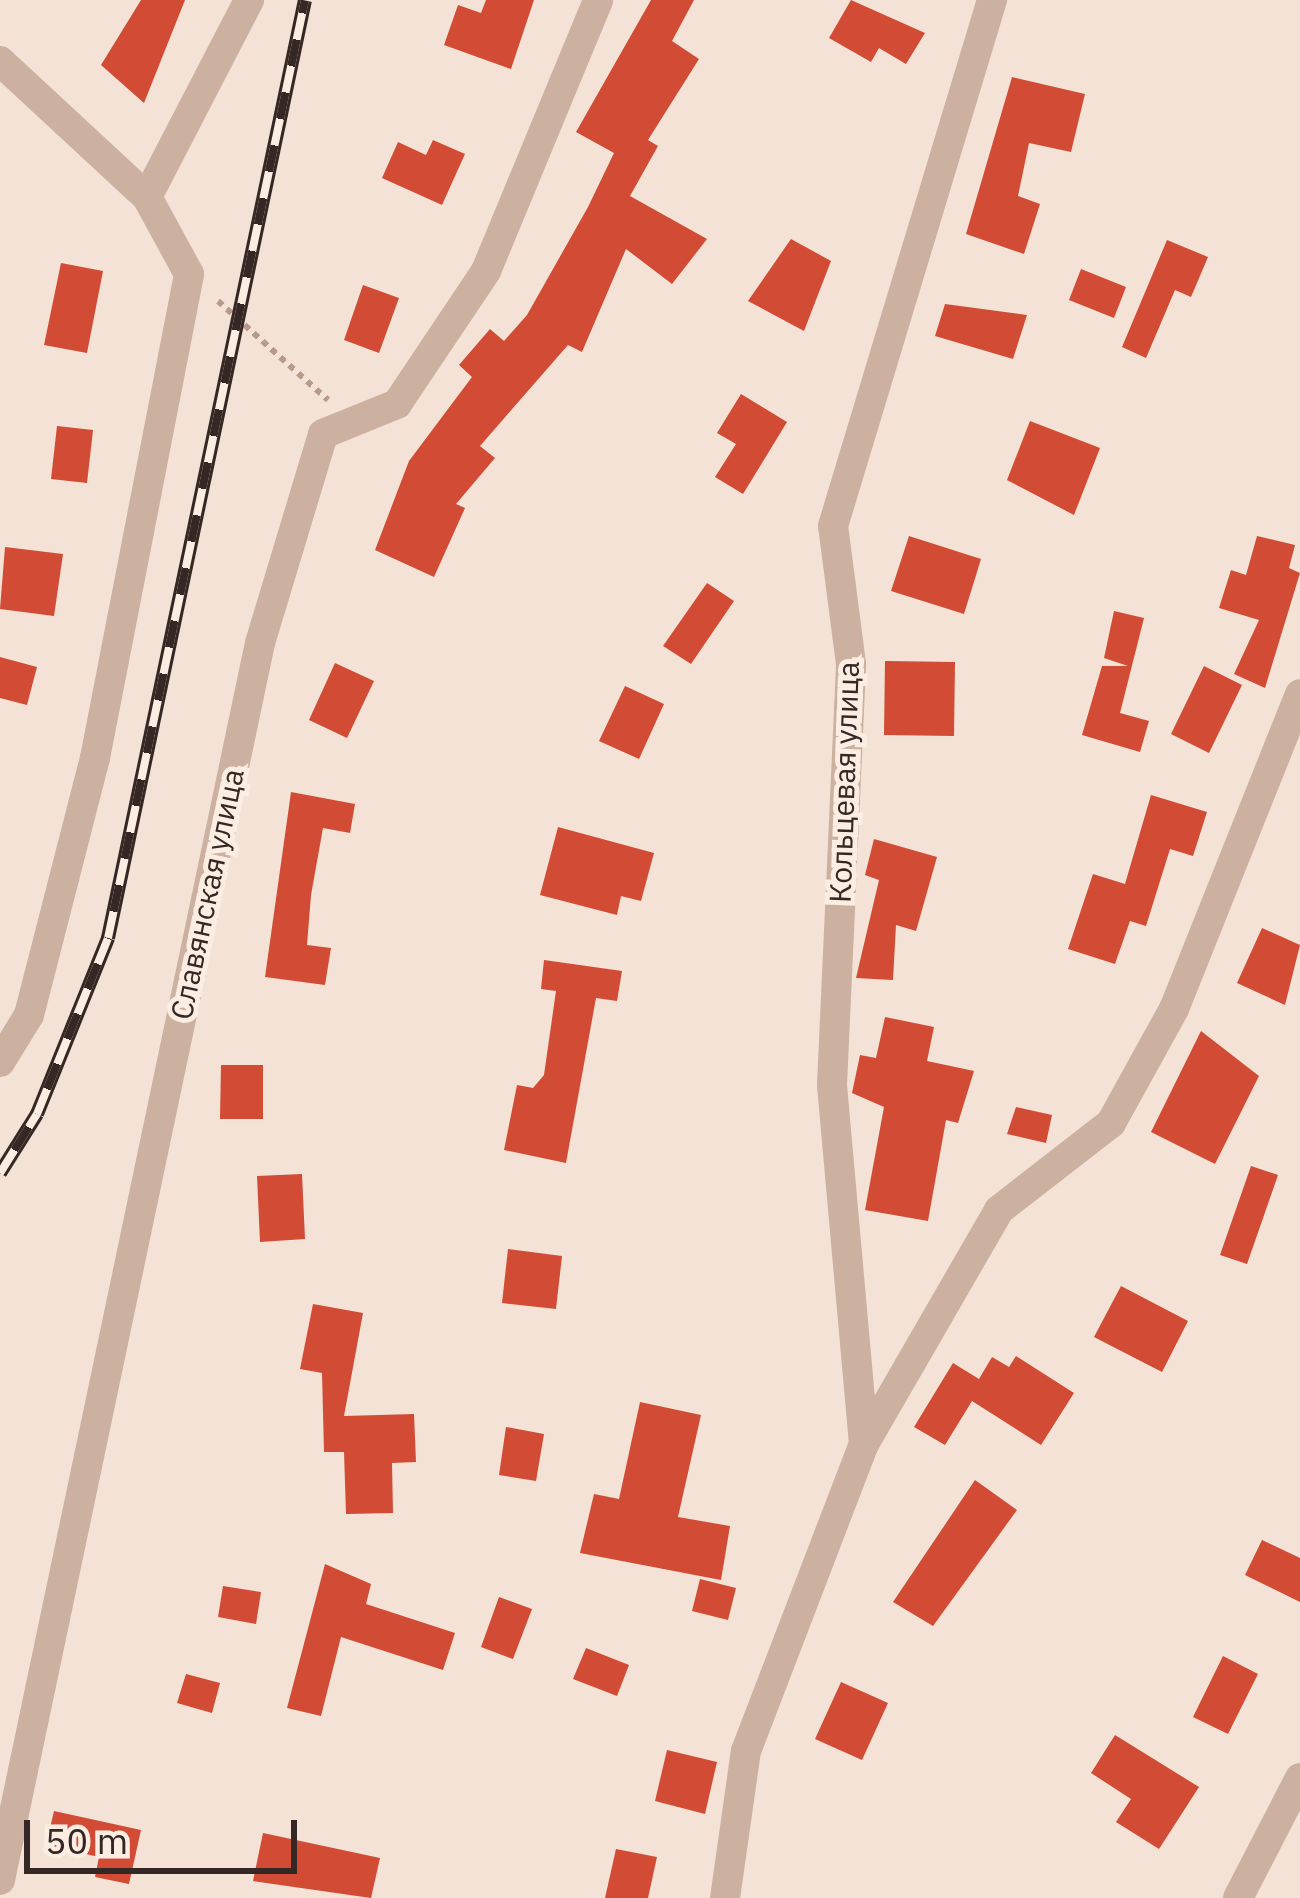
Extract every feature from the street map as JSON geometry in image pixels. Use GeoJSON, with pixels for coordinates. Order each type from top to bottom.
{"type":"FeatureCollection","features":[{"type":"Feature","properties":{"kind":"street"},"geometry":{"type":"LineString","coordinates":[[147,197],[249,0]]}},
{"type":"Feature","properties":{"kind":"street","name":"Славянская улица"},"geometry":{"type":"LineString","coordinates":[[2,1862],[260,643],[323,434],[397,404],[485,271],[598,0]]}},
{"type":"Feature","properties":{"kind":"street","name":"Кольцевая улица"},"geometry":{"type":"LineString","coordinates":[[864,1444],[832,1085],[851,664],[833,526],[992,0]]}},
{"type":"Feature","properties":{"kind":"street"},"geometry":{"type":"LineString","coordinates":[[0,61],[147,197],[189,274],[95,758],[29,1015],[0,1062]]}},
{"type":"Feature","properties":{"kind":"street","name":"Кольцевая улица"},"geometry":{"type":"LineString","coordinates":[[724,1898],[746,1751],[864,1444],[999,1210],[1111,1123],[1174,1009],[1300,694]]}},
{"type":"Feature","properties":{"kind":"street"},"geometry":{"type":"LineString","coordinates":[[1238,1898],[1300,1778]]}},
{"type":"Feature","properties":{"kind":"path"},"geometry":{"type":"LineString","coordinates":[[189,274],[352,422]]}},
{"type":"Feature","properties":{"kind":"building"},"geometry":{"type":"Polygon","coordinates":[[[141,0],[185,0],[144,103],[101,65],[141,0]]]}},
{"type":"Feature","properties":{"kind":"building"},"geometry":{"type":"Polygon","coordinates":[[[486,0],[534,0],[511,69],[444,45],[458,5],[481,13],[486,0]]]}},
{"type":"Feature","properties":{"kind":"building"},"geometry":{"type":"Polygon","coordinates":[[[651,0],[694,0],[672,41],[699,59],[648,140],[658,146],[630,196],[707,239],[672,284],[626,249],[582,352],[568,345],[480,446],[495,458],[456,504],[465,508],[434,577],[375,550],[409,461],[472,377],[459,365],[490,329],[504,341],[527,315],[588,207],[614,153],[576,132],[651,0]]]}},
{"type":"Feature","properties":{"kind":"building"},"geometry":{"type":"Polygon","coordinates":[[[851,0],[925,33],[906,64],[879,48],[871,62],[829,38],[851,0]]]}},
{"type":"Feature","properties":{"kind":"building"},"geometry":{"type":"Polygon","coordinates":[[[1012,77],[1085,94],[1071,152],[1029,143],[1018,196],[1040,204],[1024,254],[966,234],[1012,77]]]}},
{"type":"Feature","properties":{"kind":"building"},"geometry":{"type":"Polygon","coordinates":[[[433,140],[465,154],[442,205],[382,178],[398,142],[426,155],[433,140]]]}},
{"type":"Feature","properties":{"kind":"building"},"geometry":{"type":"Polygon","coordinates":[[[791,239],[831,261],[804,331],[748,301],[791,239]]]}},
{"type":"Feature","properties":{"kind":"building"},"geometry":{"type":"Polygon","coordinates":[[[1167,240],[1208,257],[1191,297],[1175,290],[1146,358],[1122,347],[1167,240]]]}},
{"type":"Feature","properties":{"kind":"building"},"geometry":{"type":"Polygon","coordinates":[[[61,263],[103,271],[87,353],[44,345],[61,263]]]}},
{"type":"Feature","properties":{"kind":"building"},"geometry":{"type":"Polygon","coordinates":[[[1081,269],[1126,287],[1114,318],[1069,300],[1081,269]]]}},
{"type":"Feature","properties":{"kind":"building"},"geometry":{"type":"Polygon","coordinates":[[[363,285],[399,298],[379,353],[344,340],[363,285]]]}},
{"type":"Feature","properties":{"kind":"building"},"geometry":{"type":"Polygon","coordinates":[[[945,304],[1027,315],[1013,359],[935,336],[945,304]]]}},
{"type":"Feature","properties":{"kind":"building"},"geometry":{"type":"Polygon","coordinates":[[[741,394],[787,422],[743,494],[715,477],[736,444],[717,433],[741,394]]]}},
{"type":"Feature","properties":{"kind":"building"},"geometry":{"type":"Polygon","coordinates":[[[1030,421],[1100,448],[1074,515],[1007,480],[1030,421]]]}},
{"type":"Feature","properties":{"kind":"building"},"geometry":{"type":"Polygon","coordinates":[[[57,426],[93,430],[87,483],[51,479],[57,426]]]}},
{"type":"Feature","properties":{"kind":"building"},"geometry":{"type":"Polygon","coordinates":[[[909,536],[981,559],[964,614],[891,591],[909,536]]]}},
{"type":"Feature","properties":{"kind":"building"},"geometry":{"type":"Polygon","coordinates":[[[1257,536],[1295,545],[1289,568],[1300,573],[1265,688],[1234,674],[1259,620],[1219,608],[1231,570],[1246,575],[1257,536]]]}},
{"type":"Feature","properties":{"kind":"building"},"geometry":{"type":"Polygon","coordinates":[[[5,547],[63,554],[54,616],[0,609],[5,547]]]}},
{"type":"Feature","properties":{"kind":"building"},"geometry":{"type":"Polygon","coordinates":[[[707,583],[734,601],[691,664],[663,646],[707,583]]]}},
{"type":"Feature","properties":{"kind":"building"},"geometry":{"type":"Polygon","coordinates":[[[1114,611],[1144,618],[1120,713],[1149,721],[1140,752],[1082,735],[1102,666],[1128,666],[1104,658],[1114,611]]]}},
{"type":"Feature","properties":{"kind":"building"},"geometry":{"type":"Polygon","coordinates":[[[0,657],[37,667],[27,705],[0,698],[0,657]]]}},
{"type":"Feature","properties":{"kind":"building"},"geometry":{"type":"Polygon","coordinates":[[[885,661],[955,662],[954,736],[884,735],[885,661]]]}},
{"type":"Feature","properties":{"kind":"building"},"geometry":{"type":"Polygon","coordinates":[[[335,663],[374,681],[347,738],[309,720],[335,663]]]}},
{"type":"Feature","properties":{"kind":"building"},"geometry":{"type":"Polygon","coordinates":[[[1204,666],[1242,685],[1209,753],[1171,734],[1204,666]]]}},
{"type":"Feature","properties":{"kind":"building"},"geometry":{"type":"Polygon","coordinates":[[[625,686],[664,704],[639,759],[599,741],[625,686]]]}},
{"type":"Feature","properties":{"kind":"building"},"geometry":{"type":"Polygon","coordinates":[[[291,792],[355,804],[350,833],[323,828],[311,895],[307,945],[331,948],[325,985],[265,977],[291,792]]]}},
{"type":"Feature","properties":{"kind":"building"},"geometry":{"type":"Polygon","coordinates":[[[1151,795],[1207,812],[1193,856],[1170,849],[1146,926],[1130,921],[1115,964],[1068,949],[1093,874],[1125,884],[1151,795]]]}},
{"type":"Feature","properties":{"kind":"building"},"geometry":{"type":"Polygon","coordinates":[[[558,827],[654,853],[641,901],[621,896],[617,915],[540,895],[558,827]]]}},
{"type":"Feature","properties":{"kind":"building"},"geometry":{"type":"Polygon","coordinates":[[[874,839],[937,857],[916,931],[896,925],[893,980],[856,978],[879,880],[865,875],[874,839]]]}},
{"type":"Feature","properties":{"kind":"building"},"geometry":{"type":"Polygon","coordinates":[[[1262,928],[1300,945],[1285,1005],[1237,983],[1262,928]]]}},
{"type":"Feature","properties":{"kind":"building"},"geometry":{"type":"Polygon","coordinates":[[[544,960],[622,971],[617,1001],[596,998],[566,1163],[504,1150],[517,1085],[533,1088],[544,1075],[556,991],[541,989],[544,960]]]}},
{"type":"Feature","properties":{"kind":"building"},"geometry":{"type":"Polygon","coordinates":[[[885,1017],[934,1027],[927,1061],[974,1071],[958,1123],[946,1120],[928,1221],[865,1210],[884,1107],[852,1093],[860,1055],[876,1058],[885,1017]]]}},
{"type":"Feature","properties":{"kind":"building"},"geometry":{"type":"Polygon","coordinates":[[[1201,1031],[1259,1076],[1215,1164],[1151,1132],[1201,1031]]]}},
{"type":"Feature","properties":{"kind":"building"},"geometry":{"type":"Polygon","coordinates":[[[221,1065],[263,1065],[263,1119],[220,1119],[221,1065]]]}},
{"type":"Feature","properties":{"kind":"building"},"geometry":{"type":"Polygon","coordinates":[[[1016,1107],[1052,1115],[1046,1143],[1007,1134],[1016,1107]]]}},
{"type":"Feature","properties":{"kind":"building"},"geometry":{"type":"Polygon","coordinates":[[[1251,1166],[1278,1175],[1247,1264],[1220,1255],[1251,1166]]]}},
{"type":"Feature","properties":{"kind":"building"},"geometry":{"type":"Polygon","coordinates":[[[302,1174],[305,1239],[260,1242],[257,1176],[302,1174]]]}},
{"type":"Feature","properties":{"kind":"building"},"geometry":{"type":"Polygon","coordinates":[[[508,1249],[562,1256],[556,1309],[502,1303],[508,1249]]]}},
{"type":"Feature","properties":{"kind":"building"},"geometry":{"type":"Polygon","coordinates":[[[1121,1286],[1188,1321],[1162,1372],[1094,1337],[1121,1286]]]}},
{"type":"Feature","properties":{"kind":"building"},"geometry":{"type":"Polygon","coordinates":[[[313,1304],[363,1313],[344,1416],[414,1414],[416,1462],[392,1463],[393,1513],[346,1514],[344,1452],[324,1452],[322,1373],[300,1369],[313,1304]]]}},
{"type":"Feature","properties":{"kind":"building"},"geometry":{"type":"Polygon","coordinates":[[[1016,1356],[1074,1393],[1041,1445],[972,1401],[945,1445],[914,1427],[953,1363],[979,1379],[992,1357],[1009,1367],[1016,1356]]]}},
{"type":"Feature","properties":{"kind":"building"},"geometry":{"type":"Polygon","coordinates":[[[640,1402],[701,1415],[678,1517],[730,1526],[721,1580],[580,1553],[594,1494],[619,1499],[640,1402]]]}},
{"type":"Feature","properties":{"kind":"building"},"geometry":{"type":"Polygon","coordinates":[[[506,1427],[544,1434],[536,1481],[499,1475],[506,1427]]]}},
{"type":"Feature","properties":{"kind":"building"},"geometry":{"type":"Polygon","coordinates":[[[975,1480],[1017,1510],[933,1626],[893,1602],[975,1480]]]}},
{"type":"Feature","properties":{"kind":"building"},"geometry":{"type":"Polygon","coordinates":[[[1262,1540],[1300,1558],[1300,1602],[1245,1575],[1262,1540]]]}},
{"type":"Feature","properties":{"kind":"building"},"geometry":{"type":"Polygon","coordinates":[[[325,1564],[371,1584],[366,1604],[455,1633],[443,1670],[341,1637],[321,1716],[287,1708],[325,1564]]]}},
{"type":"Feature","properties":{"kind":"building"},"geometry":{"type":"Polygon","coordinates":[[[700,1579],[736,1588],[728,1620],[692,1611],[700,1579]]]}},
{"type":"Feature","properties":{"kind":"building"},"geometry":{"type":"Polygon","coordinates":[[[223,1586],[261,1592],[256,1624],[218,1617],[223,1586]]]}},
{"type":"Feature","properties":{"kind":"building"},"geometry":{"type":"Polygon","coordinates":[[[499,1597],[532,1609],[513,1659],[481,1647],[499,1597]]]}},
{"type":"Feature","properties":{"kind":"building"},"geometry":{"type":"Polygon","coordinates":[[[586,1648],[629,1665],[617,1696],[573,1679],[586,1648]]]}},
{"type":"Feature","properties":{"kind":"building"},"geometry":{"type":"Polygon","coordinates":[[[1223,1656],[1258,1674],[1228,1734],[1193,1717],[1223,1656]]]}},
{"type":"Feature","properties":{"kind":"building"},"geometry":{"type":"Polygon","coordinates":[[[186,1674],[220,1683],[212,1713],[177,1703],[186,1674]]]}},
{"type":"Feature","properties":{"kind":"building"},"geometry":{"type":"Polygon","coordinates":[[[841,1682],[888,1703],[862,1760],[815,1739],[841,1682]]]}},
{"type":"Feature","properties":{"kind":"building"},"geometry":{"type":"Polygon","coordinates":[[[1115,1735],[1199,1787],[1159,1849],[1116,1822],[1131,1799],[1091,1773],[1115,1735]]]}},
{"type":"Feature","properties":{"kind":"building"},"geometry":{"type":"Polygon","coordinates":[[[667,1750],[717,1762],[705,1814],[655,1801],[667,1750]]]}},
{"type":"Feature","properties":{"kind":"building"},"geometry":{"type":"Polygon","coordinates":[[[54,1811],[141,1830],[129,1884],[95,1877],[99,1857],[46,1845],[54,1811]]]}},
{"type":"Feature","properties":{"kind":"building"},"geometry":{"type":"Polygon","coordinates":[[[263,1833],[380,1858],[371,1898],[253,1881],[263,1833]]]}},
{"type":"Feature","properties":{"kind":"building"},"geometry":{"type":"Polygon","coordinates":[[[616,1849],[657,1857],[648,1898],[605,1898],[616,1849]]]}},
{"type":"Feature","properties":{"kind":"railway"},"geometry":{"type":"LineString","coordinates":[[0,1173],[37,1114],[108,938],[305,0]]}}]}
